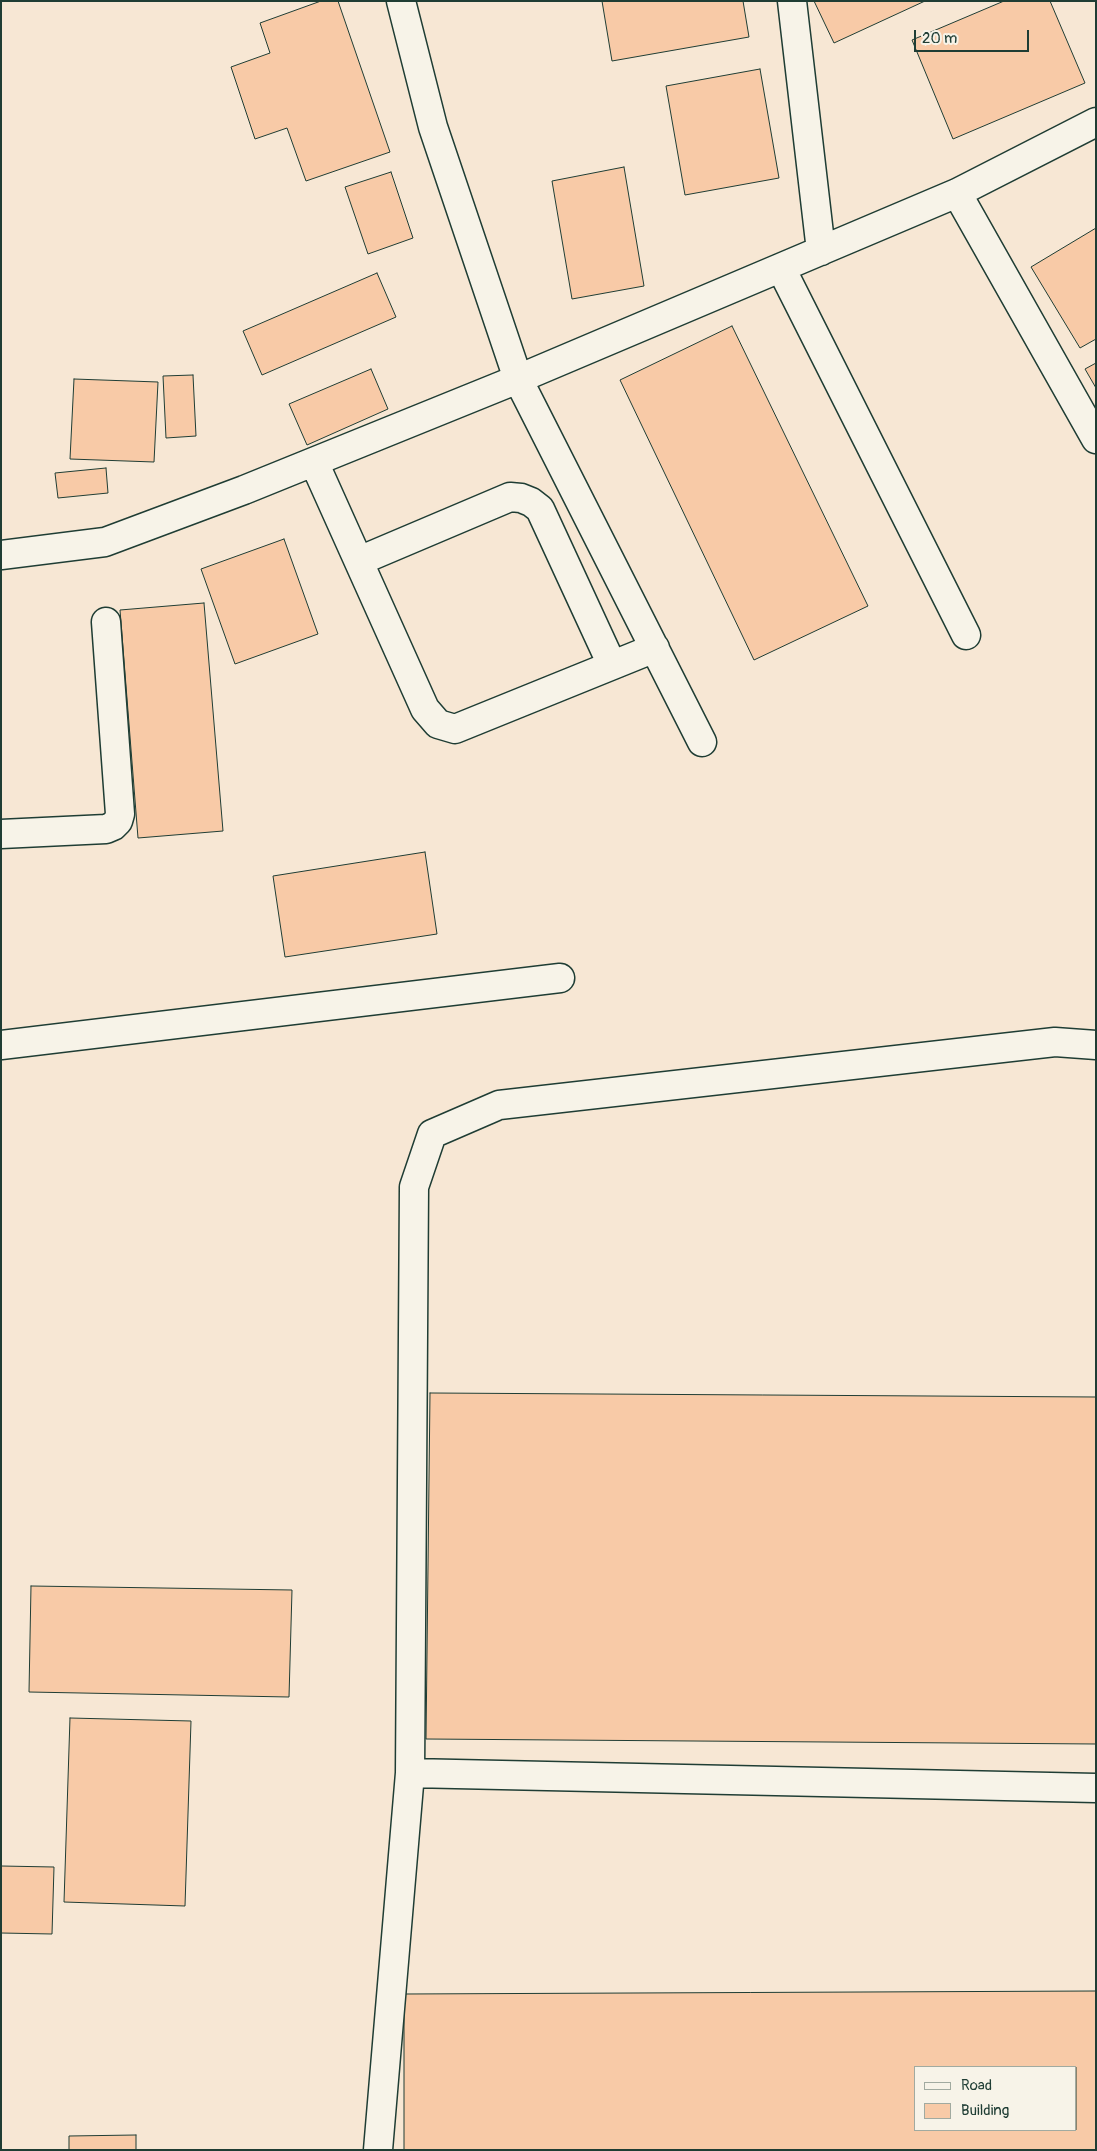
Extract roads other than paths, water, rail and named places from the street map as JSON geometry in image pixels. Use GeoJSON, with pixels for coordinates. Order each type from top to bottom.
{"type":"FeatureCollection","features":[{"type":"Feature","properties":{"kind":"street"},"geometry":{"type":"LineString","coordinates":[[401,1],[433,126],[518,379],[702,742]]}},
{"type":"Feature","properties":{"kind":"street"},"geometry":{"type":"LineString","coordinates":[[792,1],[821,251]]}},
{"type":"Feature","properties":{"kind":"street"},"geometry":{"type":"LineString","coordinates":[[1,556],[105,542],[244,490],[518,379],[957,193],[1096,122]]}},
{"type":"Feature","properties":{"kind":"street"},"geometry":{"type":"LineString","coordinates":[[957,193],[1096,439]]}},
{"type":"Feature","properties":{"kind":"street"},"geometry":{"type":"LineString","coordinates":[[781,268],[966,635]]}},
{"type":"Feature","properties":{"kind":"street"},"geometry":{"type":"LineString","coordinates":[[314,462],[425,709],[438,724],[455,729],[655,648]]}},
{"type":"Feature","properties":{"kind":"street"},"geometry":{"type":"LineString","coordinates":[[359,561],[510,497],[521,498],[531,502],[540,509],[612,665]]}},
{"type":"Feature","properties":{"kind":"street"},"geometry":{"type":"LineString","coordinates":[[1,834],[106,829],[118,821],[120,814],[106,622]]}},
{"type":"Feature","properties":{"kind":"street"},"geometry":{"type":"LineString","coordinates":[[1,1045],[560,978]]}},
{"type":"Feature","properties":{"kind":"street"},"geometry":{"type":"LineString","coordinates":[[378,2150],[410,1773],[414,1187],[432,1134],[499,1105],[1055,1042],[1096,1045]]}},
{"type":"Feature","properties":{"kind":"street"},"geometry":{"type":"LineString","coordinates":[[410,1773],[1096,1788]]}}]}
